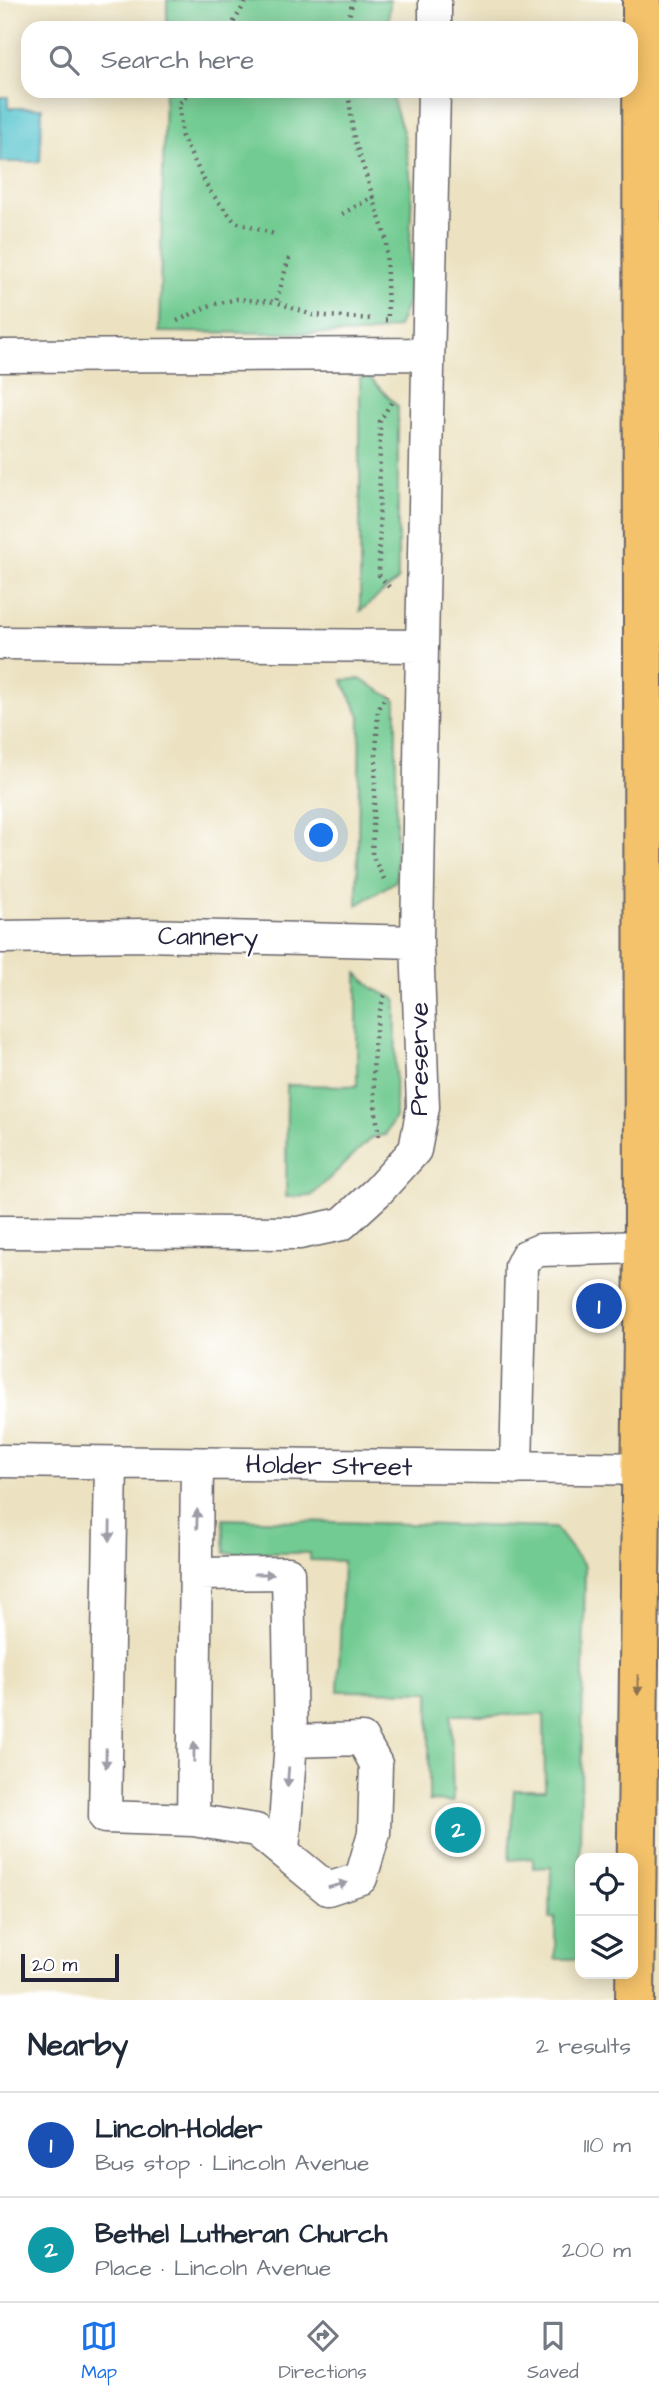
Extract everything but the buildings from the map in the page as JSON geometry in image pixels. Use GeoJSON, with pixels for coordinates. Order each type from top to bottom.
{"type":"FeatureCollection","features":[{"type":"Feature","properties":{"kind":"main road"},"geometry":{"type":"LineString","coordinates":[[635,2000],[649,1469],[644,1247],[642,0]]}},
{"type":"Feature","properties":{"kind":"street"},"geometry":{"type":"LineString","coordinates":[[435,0],[435,21]]}},
{"type":"Feature","properties":{"kind":"street","name":"Preserve"},"geometry":{"type":"LineString","coordinates":[[0,1232],[299,1233],[342,1224],[378,1191],[415,1150],[423,1107],[417,942],[434,98]]}},
{"type":"Feature","properties":{"kind":"street"},"geometry":{"type":"LineString","coordinates":[[0,356],[428,355]]}},
{"type":"Feature","properties":{"kind":"street"},"geometry":{"type":"LineString","coordinates":[[0,643],[422,646]]}},
{"type":"Feature","properties":{"kind":"street","name":"Cannery"},"geometry":{"type":"LineString","coordinates":[[0,937],[144,935],[417,942]]}},
{"type":"Feature","properties":{"kind":"street"},"geometry":{"type":"LineString","coordinates":[[516,1468],[521,1266],[526,1256],[540,1250],[644,1247]]}},
{"type":"Feature","properties":{"kind":"street","name":"Holder Street"},"geometry":{"type":"LineString","coordinates":[[0,1461],[649,1469]]}},
{"type":"Feature","properties":{"kind":"street"},"geometry":{"type":"LineString","coordinates":[[111,1462],[105,1817],[193,1821],[256,1830],[328,1889],[362,1878],[374,1833],[376,1764],[362,1739],[291,1741]]}},
{"type":"Feature","properties":{"kind":"street"},"geometry":{"type":"LineString","coordinates":[[193,1821],[197,1464]]}},
{"type":"Feature","properties":{"kind":"street"},"geometry":{"type":"LineString","coordinates":[[196,1574],[288,1573],[291,1741],[283,1852]]}},
{"type":"Feature","properties":{"kind":"path"},"geometry":{"type":"LineString","coordinates":[[234,21],[247,0]]}},
{"type":"Feature","properties":{"kind":"path"},"geometry":{"type":"LineString","coordinates":[[348,21],[353,0]]}},
{"type":"Feature","properties":{"kind":"path"},"geometry":{"type":"LineString","coordinates":[[185,98],[179,104],[182,137],[209,190],[235,222],[274,234]]}},
{"type":"Feature","properties":{"kind":"path"},"geometry":{"type":"LineString","coordinates":[[170,324],[211,305],[237,299],[276,302],[312,314],[388,320],[386,239],[354,138],[349,98]]}},
{"type":"Feature","properties":{"kind":"path"},"geometry":{"type":"LineString","coordinates":[[342,215],[373,197]]}},
{"type":"Feature","properties":{"kind":"path"},"geometry":{"type":"LineString","coordinates":[[276,302],[289,258]]}},
{"type":"Feature","properties":{"kind":"path"},"geometry":{"type":"LineString","coordinates":[[389,587],[379,575],[380,421],[392,401]]}},
{"type":"Feature","properties":{"kind":"path"},"geometry":{"type":"LineString","coordinates":[[387,695],[378,708],[372,855],[388,886]]}},
{"type":"Feature","properties":{"kind":"path"},"geometry":{"type":"LineString","coordinates":[[379,1136],[373,1100],[373,1063],[376,1019],[385,994]]}},
{"type":"Feature","properties":{"kind":"green space"},"geometry":{"type":"Polygon","coordinates":[[[167,0],[390,0],[388,21],[167,21],[167,0]]]}},
{"type":"Feature","properties":{"kind":"green space"},"geometry":{"type":"Polygon","coordinates":[[[165,98],[392,98],[404,135],[412,186],[408,302],[398,327],[367,334],[159,332],[165,98]]]}},
{"type":"Feature","properties":{"kind":"green space"},"geometry":{"type":"Polygon","coordinates":[[[369,377],[398,407],[398,580],[360,611],[360,378],[369,377]]]}},
{"type":"Feature","properties":{"kind":"green space"},"geometry":{"type":"Polygon","coordinates":[[[360,679],[396,700],[396,881],[357,905],[360,716],[342,680],[360,679]]]}},
{"type":"Feature","properties":{"kind":"green space"},"geometry":{"type":"Polygon","coordinates":[[[357,973],[374,989],[396,999],[395,1117],[385,1135],[372,1137],[311,1196],[286,1197],[287,1085],[357,1086],[357,973]]]}},
{"type":"Feature","properties":{"kind":"green space"},"geometry":{"type":"Polygon","coordinates":[[[223,1519],[555,1528],[585,1567],[580,1853],[575,1853],[575,1959],[555,1959],[555,1918],[550,1919],[551,1867],[533,1868],[533,1858],[509,1860],[514,1790],[545,1790],[544,1715],[451,1715],[453,1802],[429,1801],[429,1692],[338,1691],[343,1561],[310,1560],[310,1553],[225,1553],[223,1519]]]}},
{"type":"Feature","properties":{"kind":"water"},"geometry":{"type":"Polygon","coordinates":[[[0,97],[8,97],[8,108],[42,108],[40,162],[0,162],[0,97]]]}},
{"type":"Feature","properties":{"kind":"place","name":"Lincoln-Holder"},"geometry":{"type":"Point","coordinates":[599,1306]}},
{"type":"Feature","properties":{"kind":"place","name":"Bethel Lutheran Church"},"geometry":{"type":"Point","coordinates":[458,1830]}}]}
